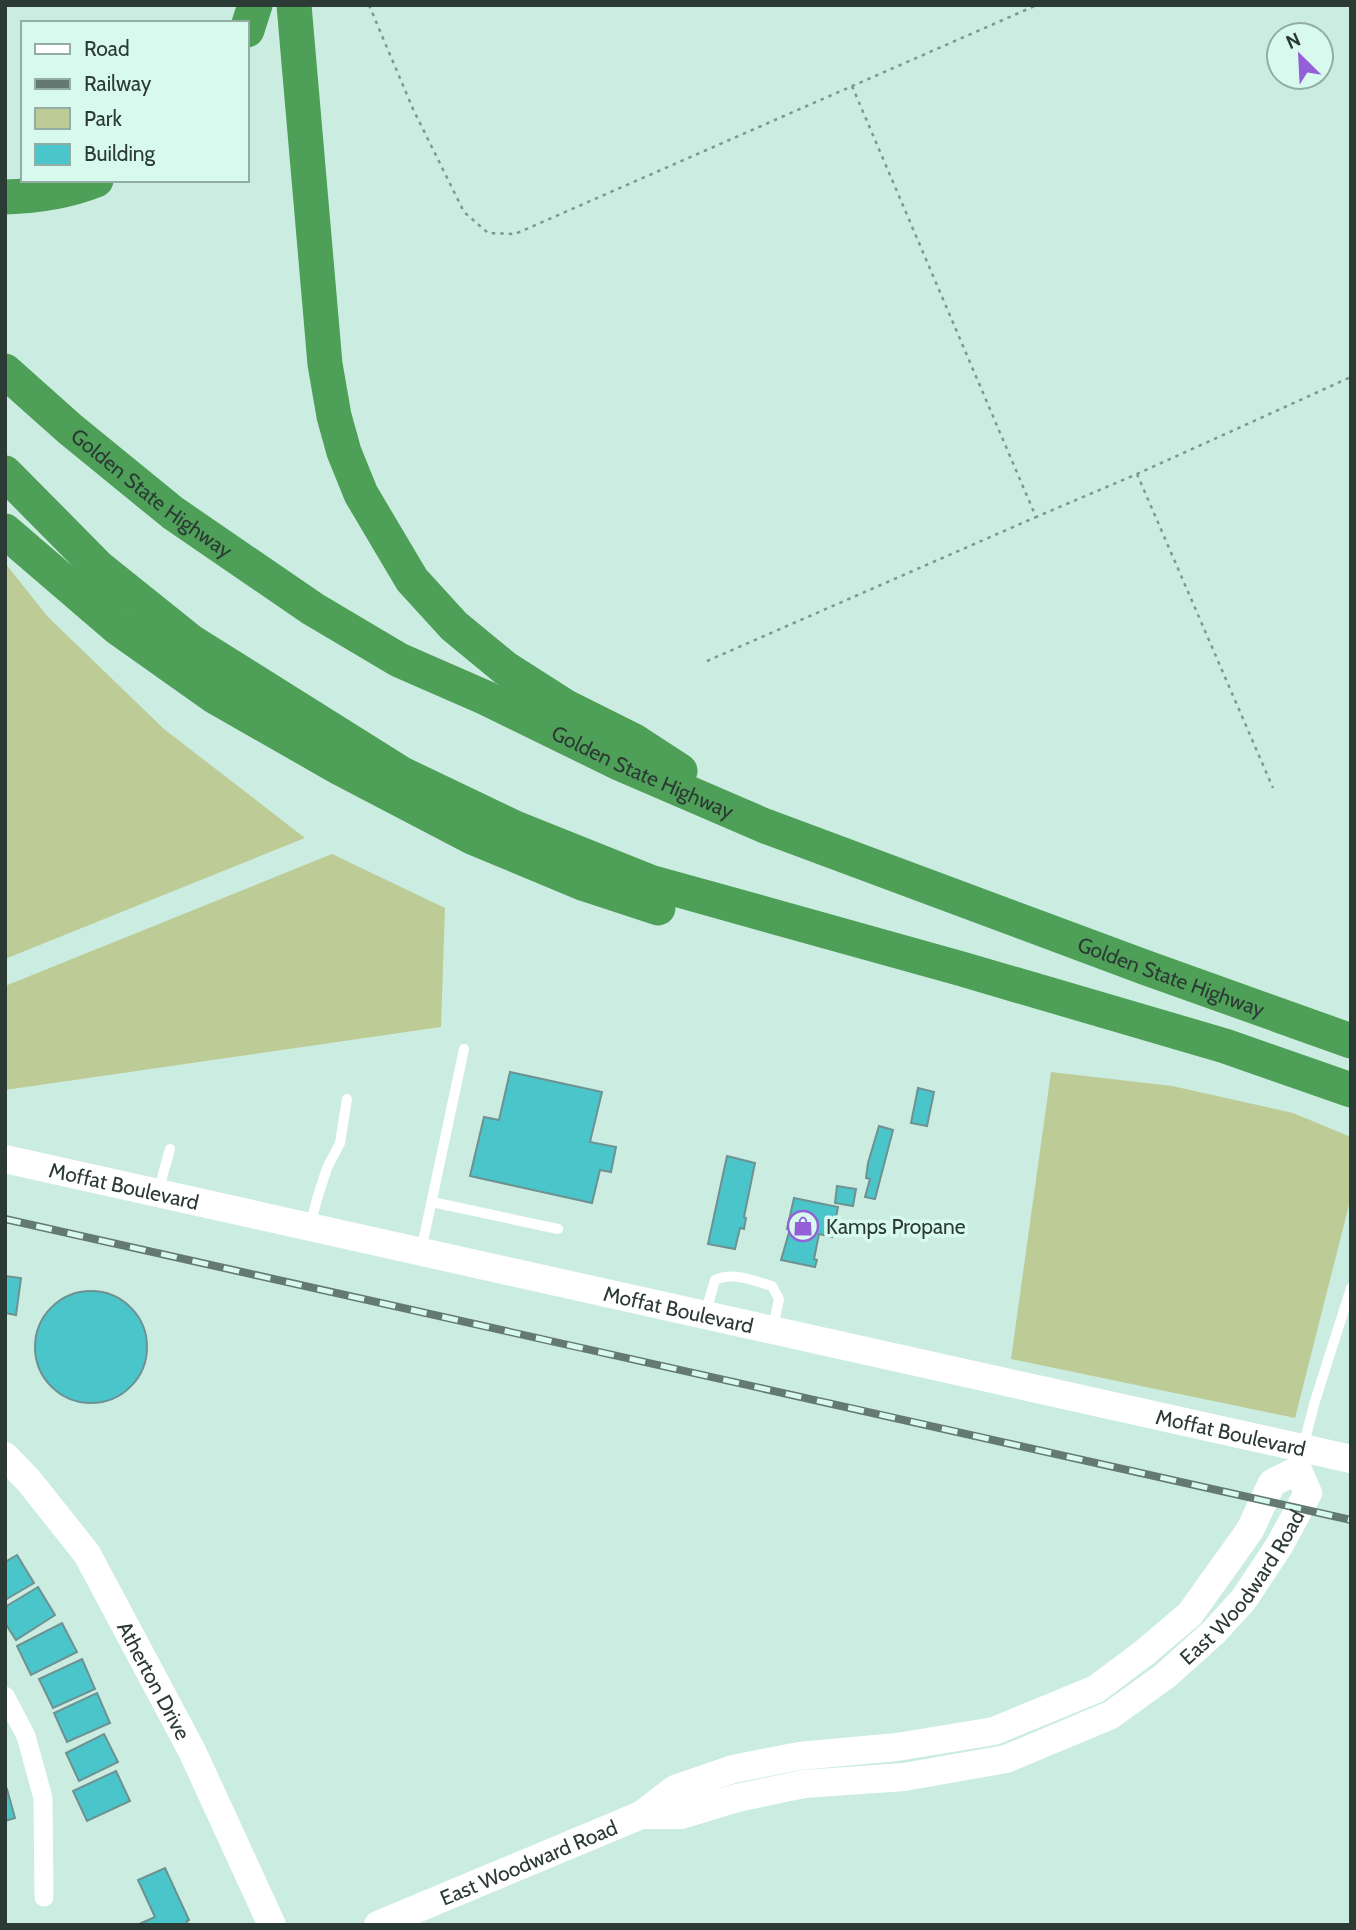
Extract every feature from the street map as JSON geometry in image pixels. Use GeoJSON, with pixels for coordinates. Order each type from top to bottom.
{"type":"FeatureCollection","features":[{"type":"Feature","properties":{"kind":"highway"},"geometry":{"type":"LineString","coordinates":[[248,27],[255,5]]}},
{"type":"Feature","properties":{"kind":"highway"},"geometry":{"type":"LineString","coordinates":[[294,5],[325,364],[344,452],[361,494],[383,534],[412,580],[437,608],[454,626],[505,668],[566,706],[635,741],[765,825]]}},
{"type":"Feature","properties":{"kind":"highway"},"geometry":{"type":"LineString","coordinates":[[5,197],[36,196],[91,182]]}},
{"type":"Feature","properties":{"kind":"highway","name":"Golden State Highway"},"geometry":{"type":"LineString","coordinates":[[5,371],[70,429],[173,513],[334,622],[399,660],[486,698],[621,764],[765,825],[1144,967],[1351,1041]]}},
{"type":"Feature","properties":{"kind":"highway"},"geometry":{"type":"LineString","coordinates":[[5,473],[99,568],[190,641],[402,774],[514,828],[650,882],[1225,1046],[1351,1090]]}},
{"type":"Feature","properties":{"kind":"highway"},"geometry":{"type":"LineString","coordinates":[[5,531],[118,628],[214,696],[340,768],[472,837],[584,884],[710,923],[762,913]]}},
{"type":"Feature","properties":{"kind":"street","name":"Moffat Boulevard"},"geometry":{"type":"LineString","coordinates":[[5,1159],[773,1330],[1300,1459],[1351,1458]]}},
{"type":"Feature","properties":{"kind":"street","name":"Atherton Drive"},"geometry":{"type":"LineString","coordinates":[[5,1456],[29,1481],[87,1554],[192,1752],[272,1925]]}},
{"type":"Feature","properties":{"kind":"street","name":"East Woodward Road"},"geometry":{"type":"LineString","coordinates":[[378,1925],[641,1815],[675,1789],[733,1769],[799,1756],[897,1747],[993,1731],[1096,1689],[1190,1614],[1250,1530],[1272,1483],[1300,1459]]}},
{"type":"Feature","properties":{"kind":"street"},"geometry":{"type":"LineString","coordinates":[[5,1696],[26,1736],[43,1798],[44,1897]]}},
{"type":"Feature","properties":{"kind":"lane"},"geometry":{"type":"LineString","coordinates":[[421,1252],[464,1049]]}},
{"type":"Feature","properties":{"kind":"lane"},"geometry":{"type":"LineString","coordinates":[[310,1227],[327,1168],[340,1143],[347,1099]]}},
{"type":"Feature","properties":{"kind":"lane"},"geometry":{"type":"LineString","coordinates":[[158,1193],[170,1149]]}},
{"type":"Feature","properties":{"kind":"lane"},"geometry":{"type":"LineString","coordinates":[[432,1202],[558,1229]]}},
{"type":"Feature","properties":{"kind":"lane"},"geometry":{"type":"LineString","coordinates":[[705,1315],[715,1280],[733,1276],[772,1286],[779,1299],[773,1330]]}},
{"type":"Feature","properties":{"kind":"lane"},"geometry":{"type":"LineString","coordinates":[[1300,1459],[1316,1398],[1351,1288]]}},
{"type":"Feature","properties":{"kind":"path"},"geometry":{"type":"LineString","coordinates":[[369,5],[413,109],[464,212],[488,233],[515,234],[1037,5]]}},
{"type":"Feature","properties":{"kind":"path"},"geometry":{"type":"LineString","coordinates":[[852,86],[1036,517]]}},
{"type":"Feature","properties":{"kind":"path"},"geometry":{"type":"LineString","coordinates":[[707,661],[1351,377]]}},
{"type":"Feature","properties":{"kind":"path"},"geometry":{"type":"LineString","coordinates":[[1136,474],[1273,789]]}},
{"type":"Feature","properties":{"kind":"green space"},"geometry":{"type":"Polygon","coordinates":[[[5,563],[48,617],[164,729],[305,838],[5,959],[5,563]]]}},
{"type":"Feature","properties":{"kind":"green space"},"geometry":{"type":"Polygon","coordinates":[[[332,854],[445,908],[441,1027],[5,1090],[5,986],[332,854]]]}},
{"type":"Feature","properties":{"kind":"green space"},"geometry":{"type":"Polygon","coordinates":[[[1051,1072],[1172,1086],[1293,1113],[1351,1137],[1351,1197],[1295,1418],[1011,1359],[1051,1072]]]}},
{"type":"Feature","properties":{"kind":"building"},"geometry":{"type":"Polygon","coordinates":[[[510,1072],[602,1092],[590,1142],[616,1147],[611,1172],[600,1170],[592,1203],[470,1176],[484,1117],[499,1120],[510,1072]]]}},
{"type":"Feature","properties":{"kind":"building"},"geometry":{"type":"Polygon","coordinates":[[[918,1088],[934,1092],[927,1126],[911,1123],[918,1088]]]}},
{"type":"Feature","properties":{"kind":"building"},"geometry":{"type":"Polygon","coordinates":[[[879,1126],[893,1130],[875,1199],[865,1197],[870,1179],[866,1178],[879,1126]]]}},
{"type":"Feature","properties":{"kind":"building"},"geometry":{"type":"Polygon","coordinates":[[[727,1156],[755,1163],[744,1229],[740,1228],[735,1249],[708,1244],[727,1156]]]}},
{"type":"Feature","properties":{"kind":"building"},"geometry":{"type":"Polygon","coordinates":[[[837,1186],[856,1189],[853,1206],[835,1203],[837,1186]]]}},
{"type":"Feature","properties":{"kind":"building"},"geometry":{"type":"Polygon","coordinates":[[[794,1198],[838,1207],[832,1237],[819,1234],[815,1267],[781,1260],[790,1229],[787,1229],[794,1198]]]}},
{"type":"Feature","properties":{"kind":"building"},"geometry":{"type":"Polygon","coordinates":[[[5,1276],[21,1278],[16,1315],[5,1313],[5,1276]]]}},
{"type":"Feature","properties":{"kind":"building"},"geometry":{"type":"Polygon","coordinates":[[[91,1291],[112,1295],[131,1307],[143,1326],[147,1347],[143,1368],[131,1387],[112,1399],[91,1403],[70,1399],[51,1387],[39,1368],[35,1347],[39,1326],[51,1307],[70,1295],[91,1291]]]}},
{"type":"Feature","properties":{"kind":"building"},"geometry":{"type":"Polygon","coordinates":[[[17,1555],[34,1583],[5,1600],[5,1562],[17,1555]]]}},
{"type":"Feature","properties":{"kind":"building"},"geometry":{"type":"Polygon","coordinates":[[[38,1587],[55,1615],[16,1640],[5,1623],[5,1607],[38,1587]]]}},
{"type":"Feature","properties":{"kind":"building"},"geometry":{"type":"Polygon","coordinates":[[[62,1623],[77,1652],[31,1675],[17,1646],[62,1623]]]}},
{"type":"Feature","properties":{"kind":"building"},"geometry":{"type":"Polygon","coordinates":[[[82,1659],[95,1689],[53,1708],[39,1679],[82,1659]]]}},
{"type":"Feature","properties":{"kind":"building"},"geometry":{"type":"Polygon","coordinates":[[[97,1693],[110,1723],[67,1742],[54,1713],[97,1693]]]}},
{"type":"Feature","properties":{"kind":"building"},"geometry":{"type":"Polygon","coordinates":[[[104,1734],[118,1762],[79,1781],[66,1753],[104,1734]]]}},
{"type":"Feature","properties":{"kind":"building"},"geometry":{"type":"Polygon","coordinates":[[[116,1771],[130,1801],[87,1821],[73,1791],[116,1771]]]}},
{"type":"Feature","properties":{"kind":"building"},"geometry":{"type":"Polygon","coordinates":[[[7,1789],[15,1818],[5,1821],[5,1790],[7,1789]]]}},
{"type":"Feature","properties":{"kind":"building"},"geometry":{"type":"Polygon","coordinates":[[[165,1868],[189,1920],[188,1925],[137,1925],[155,1917],[138,1880],[165,1868]]]}},
{"type":"Feature","properties":{"kind":"railway"},"geometry":{"type":"LineString","coordinates":[[5,1219],[1351,1520]]}},
{"type":"Feature","properties":{"kind":"place","name":"Kamps Propane"},"geometry":{"type":"Point","coordinates":[803,1226]}}]}
